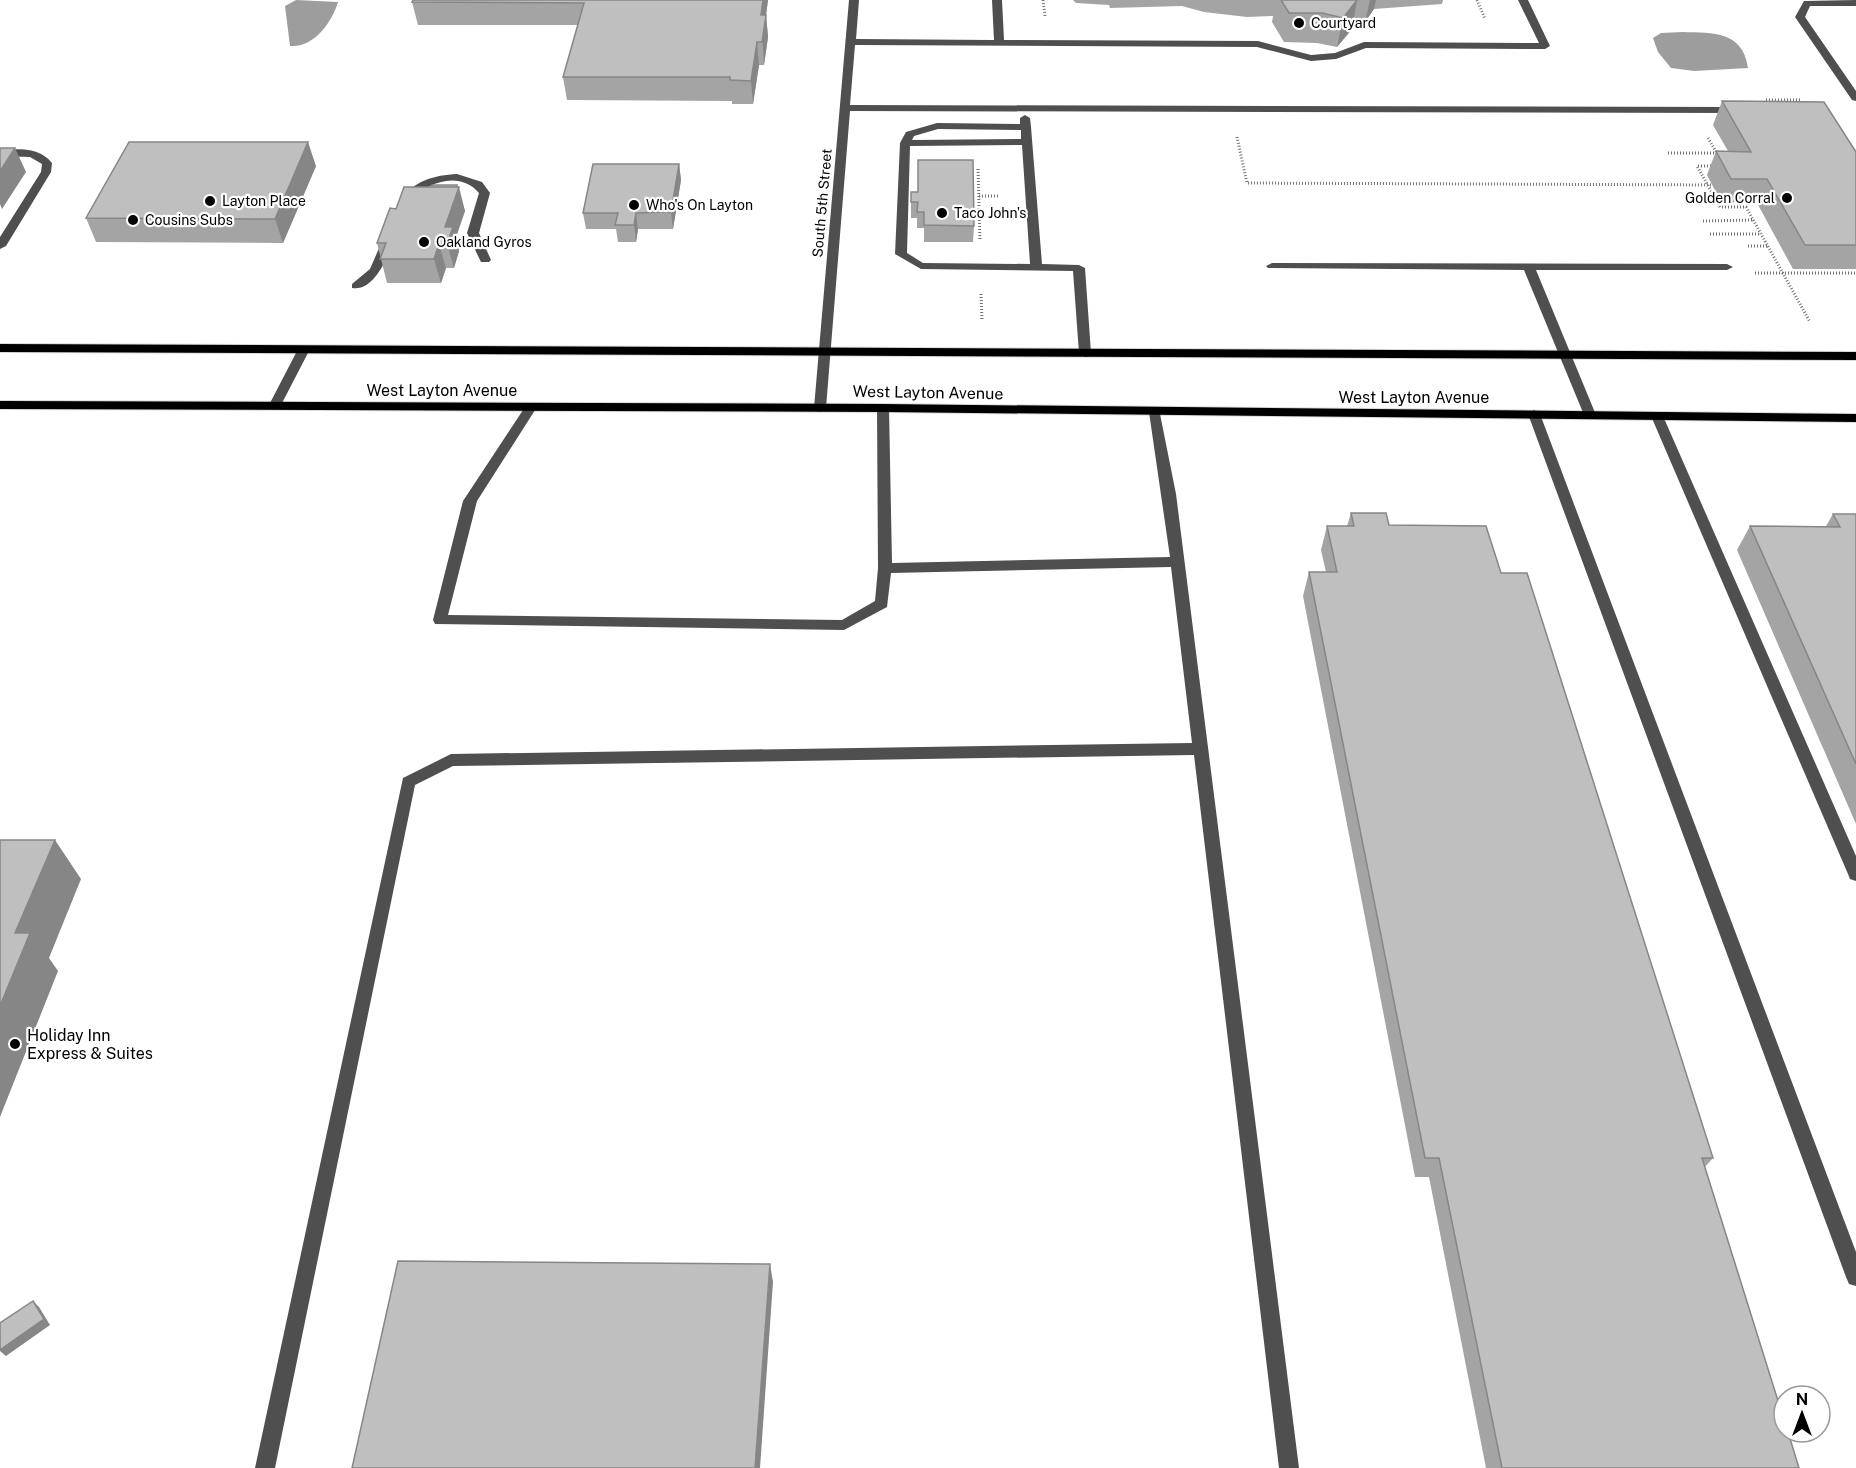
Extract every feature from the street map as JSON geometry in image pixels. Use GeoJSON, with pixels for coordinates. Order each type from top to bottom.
{"type":"FeatureCollection","features":[{"type":"Feature","properties":{"kind":"main road"},"geometry":{"type":"LineString","coordinates":[[0,348],[1856,356]]}},
{"type":"Feature","properties":{"kind":"main road","name":"West Layton Avenue"},"geometry":{"type":"LineString","coordinates":[[0,405],[883,408],[1856,418]]}},
{"type":"Feature","properties":{"kind":"street","name":"South 5th Street"},"geometry":{"type":"LineString","coordinates":[[820,408],[854,0]]}},
{"type":"Feature","properties":{"kind":"street"},"geometry":{"type":"LineString","coordinates":[[997,0],[999,43]]}},
{"type":"Feature","properties":{"kind":"street"},"geometry":{"type":"LineString","coordinates":[[850,42],[1258,44],[1292,55],[1316,58],[1342,56],[1364,45],[1545,46],[1523,0]]}},
{"type":"Feature","properties":{"kind":"street"},"geometry":{"type":"LineString","coordinates":[[1856,3],[1808,3],[1800,16],[1856,98]]}},
{"type":"Feature","properties":{"kind":"street"},"geometry":{"type":"LineString","coordinates":[[844,108],[1748,110]]}},
{"type":"Feature","properties":{"kind":"street"},"geometry":{"type":"LineString","coordinates":[[1025,108],[1036,267]]}},
{"type":"Feature","properties":{"kind":"street"},"geometry":{"type":"LineString","coordinates":[[1026,126],[937,126],[910,134],[905,142],[901,255],[921,266],[1079,267],[1085,353]]}},
{"type":"Feature","properties":{"kind":"street"},"geometry":{"type":"LineString","coordinates":[[905,142],[1027,142]]}},
{"type":"Feature","properties":{"kind":"street"},"geometry":{"type":"LineString","coordinates":[[0,153],[31,153],[43,158],[47,164],[46,172],[0,246]]}},
{"type":"Feature","properties":{"kind":"street"},"geometry":{"type":"LineString","coordinates":[[402,208],[406,197],[420,186],[436,180],[455,178],[470,180],[481,185],[485,194],[473,233],[485,260]]}},
{"type":"Feature","properties":{"kind":"street"},"geometry":{"type":"LineString","coordinates":[[356,286],[375,271],[393,229]]}},
{"type":"Feature","properties":{"kind":"street"},"geometry":{"type":"LineString","coordinates":[[1272,266],[1727,267]]}},
{"type":"Feature","properties":{"kind":"street"},"geometry":{"type":"LineString","coordinates":[[1528,267],[1590,415]]}},
{"type":"Feature","properties":{"kind":"street"},"geometry":{"type":"LineString","coordinates":[[275,405],[303,351]]}},
{"type":"Feature","properties":{"kind":"street"},"geometry":{"type":"LineString","coordinates":[[531,407],[470,501],[440,620],[844,625],[882,603],[885,568],[883,408]]}},
{"type":"Feature","properties":{"kind":"street"},"geometry":{"type":"LineString","coordinates":[[1155,412],[1200,749],[1289,1468]]}},
{"type":"Feature","properties":{"kind":"street"},"geometry":{"type":"LineString","coordinates":[[1534,414],[1856,1277]]}},
{"type":"Feature","properties":{"kind":"street"},"geometry":{"type":"LineString","coordinates":[[1657,416],[1856,874]]}},
{"type":"Feature","properties":{"kind":"street"},"geometry":{"type":"LineString","coordinates":[[885,568],[1176,562]]}},
{"type":"Feature","properties":{"kind":"street"},"geometry":{"type":"LineString","coordinates":[[265,1468],[408,782],[452,760],[1200,749]]}},
{"type":"Feature","properties":{"kind":"path"},"geometry":{"type":"LineString","coordinates":[[1748,110],[1748,100],[1800,99],[1806,109]]}},
{"type":"Feature","properties":{"kind":"path"},"geometry":{"type":"LineString","coordinates":[[1693,110],[1720,160]]}},
{"type":"Feature","properties":{"kind":"path"},"geometry":{"type":"LineString","coordinates":[[1236,130],[1247,183],[1710,185]]}},
{"type":"Feature","properties":{"kind":"path"},"geometry":{"type":"LineString","coordinates":[[978,142],[980,251]]}},
{"type":"Feature","properties":{"kind":"path"},"geometry":{"type":"LineString","coordinates":[[1668,153],[1716,153]]}},
{"type":"Feature","properties":{"kind":"path"},"geometry":{"type":"LineString","coordinates":[[1724,167],[1697,166],[1710,185],[1720,207],[1746,207],[1810,322]]}},
{"type":"Feature","properties":{"kind":"path"},"geometry":{"type":"LineString","coordinates":[[1703,221],[1754,220]]}},
{"type":"Feature","properties":{"kind":"path"},"geometry":{"type":"LineString","coordinates":[[1710,234],[1761,234]]}},
{"type":"Feature","properties":{"kind":"path"},"geometry":{"type":"LineString","coordinates":[[1727,267],[1751,273],[1856,273]]}},
{"type":"Feature","properties":{"kind":"path"},"geometry":{"type":"LineString","coordinates":[[981,288],[982,319]]}},
{"type":"Feature","properties":{"kind":"shaded area"},"geometry":{"type":"Polygon","coordinates":[[[296,0],[338,2],[321,32],[307,43],[290,46],[285,6],[296,0]]]}},
{"type":"Feature","properties":{"kind":"shaded area"},"geometry":{"type":"Polygon","coordinates":[[[1683,32],[1725,36],[1740,47],[1748,68],[1694,71],[1671,68],[1658,52],[1653,38],[1661,33],[1683,32]]]}},
{"type":"Feature","properties":{"kind":"building"},"geometry":{"type":"Polygon","coordinates":[[[413,0],[763,0],[761,15],[766,15],[762,42],[757,42],[751,81],[730,80],[730,77],[563,77],[584,3],[412,2],[413,0]]]}},
{"type":"Feature","properties":{"kind":"building"},"geometry":{"type":"Polygon","coordinates":[[[1281,0],[1357,0],[1343,18],[1322,13],[1289,13],[1281,0]]]}},
{"type":"Feature","properties":{"kind":"building","name":"Golden Corral"},"geometry":{"type":"Polygon","coordinates":[[[1722,101],[1824,102],[1856,152],[1856,245],[1805,245],[1767,179],[1731,179],[1716,151],[1751,152],[1722,101]]]}},
{"type":"Feature","properties":{"kind":"building","name":"Layton Place"},"geometry":{"type":"Polygon","coordinates":[[[129,142],[308,142],[275,219],[86,218],[129,142]]]}},
{"type":"Feature","properties":{"kind":"building"},"geometry":{"type":"Polygon","coordinates":[[[0,148],[15,148],[0,171],[0,148]]]}},
{"type":"Feature","properties":{"kind":"building","name":"Taco John's"},"geometry":{"type":"Polygon","coordinates":[[[918,160],[973,160],[974,226],[924,225],[924,212],[917,212],[918,202],[911,202],[911,192],[918,192],[918,160]]]}},
{"type":"Feature","properties":{"kind":"building","name":"Who's On Layton"},"geometry":{"type":"Polygon","coordinates":[[[593,164],[679,164],[671,212],[636,213],[634,225],[615,225],[618,213],[583,213],[593,164]]]}},
{"type":"Feature","properties":{"kind":"building"},"geometry":{"type":"Polygon","coordinates":[[[432,185],[457,185],[456,187],[431,187],[432,185]]]}},
{"type":"Feature","properties":{"kind":"building"},"geometry":{"type":"Polygon","coordinates":[[[404,187],[459,187],[445,227],[453,227],[447,244],[439,244],[434,259],[380,259],[386,243],[377,243],[390,208],[396,209],[404,187]]]}},
{"type":"Feature","properties":{"kind":"building"},"geometry":{"type":"Polygon","coordinates":[[[1351,513],[1386,513],[1389,525],[1486,526],[1501,573],[1527,573],[1713,1158],[1702,1158],[1773,1384],[1772,1444],[1792,1444],[1799,1468],[1502,1468],[1439,1158],[1425,1158],[1309,572],[1337,572],[1327,526],[1354,526],[1351,513]]]}},
{"type":"Feature","properties":{"kind":"building"},"geometry":{"type":"Polygon","coordinates":[[[1833,514],[1856,514],[1856,764],[1750,526],[1840,527],[1833,514]]]}},
{"type":"Feature","properties":{"kind":"building"},"geometry":{"type":"Polygon","coordinates":[[[0,840],[55,840],[15,933],[30,933],[0,1006],[0,840]]]}},
{"type":"Feature","properties":{"kind":"building"},"geometry":{"type":"Polygon","coordinates":[[[398,1261],[770,1264],[755,1468],[352,1468],[398,1261]]]}},
{"type":"Feature","properties":{"kind":"building"},"geometry":{"type":"Polygon","coordinates":[[[33,1301],[44,1319],[0,1350],[0,1323],[33,1301]]]}},
{"type":"Feature","properties":{"kind":"place","name":"Courtyard"},"geometry":{"type":"Point","coordinates":[1299,23]}},
{"type":"Feature","properties":{"kind":"place","name":"Golden Corral"},"geometry":{"type":"Point","coordinates":[1787,198]}},
{"type":"Feature","properties":{"kind":"place","name":"Layton Place"},"geometry":{"type":"Point","coordinates":[210,201]}},
{"type":"Feature","properties":{"kind":"place","name":"Who's On Layton"},"geometry":{"type":"Point","coordinates":[634,205]}},
{"type":"Feature","properties":{"kind":"place","name":"Taco John's"},"geometry":{"type":"Point","coordinates":[942,213]}},
{"type":"Feature","properties":{"kind":"place","name":"Cousins Subs"},"geometry":{"type":"Point","coordinates":[133,220]}},
{"type":"Feature","properties":{"kind":"place","name":"Oakland Gyros"},"geometry":{"type":"Point","coordinates":[424,242]}},
{"type":"Feature","properties":{"kind":"place","name":"Holiday Inn Express & Suites"},"geometry":{"type":"Point","coordinates":[15,1044]}}]}
